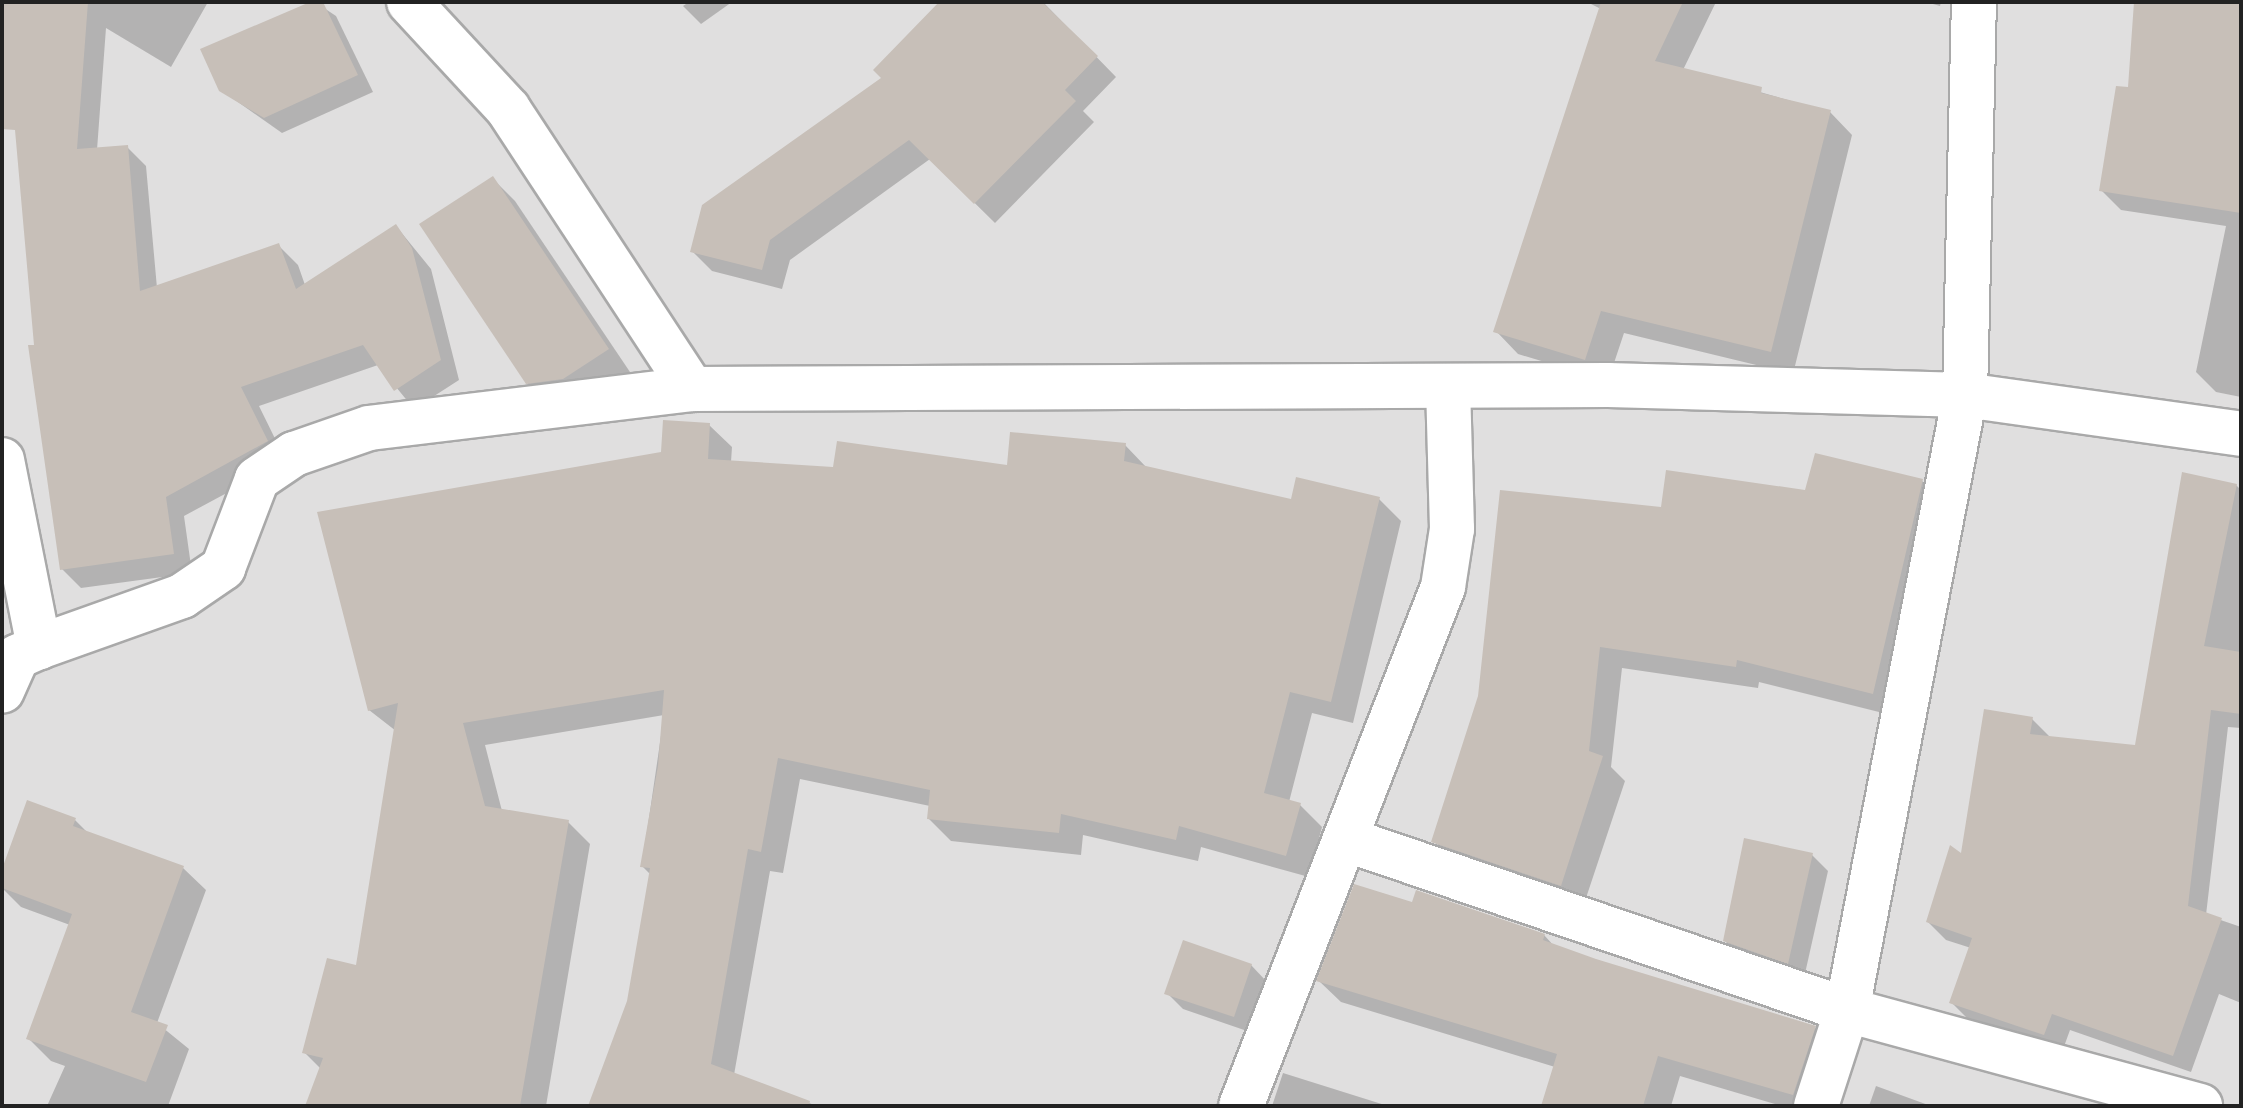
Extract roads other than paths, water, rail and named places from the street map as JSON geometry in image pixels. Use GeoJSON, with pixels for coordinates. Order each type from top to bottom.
{"type":"FeatureCollection","features":[{"type":"Feature","properties":{"kind":"street"},"geometry":{"type":"LineString","coordinates":[[409,2],[508,109],[692,389]]}},
{"type":"Feature","properties":{"kind":"street"},"geometry":{"type":"LineString","coordinates":[[1816,1106],[1847,1010],[1965,395],[1974,2]]}},
{"type":"Feature","properties":{"kind":"street"},"geometry":{"type":"LineString","coordinates":[[2,460],[15,663],[182,596],[223,568],[257,479],[294,454],[369,428],[692,389],[1608,385],[1965,395],[2241,434]]}},
{"type":"Feature","properties":{"kind":"street"},"geometry":{"type":"LineString","coordinates":[[1241,1106],[1449,559],[1448,386]]}},
{"type":"Feature","properties":{"kind":"street"},"geometry":{"type":"LineString","coordinates":[[1345,839],[1847,1010],[2200,1106]]}}]}
